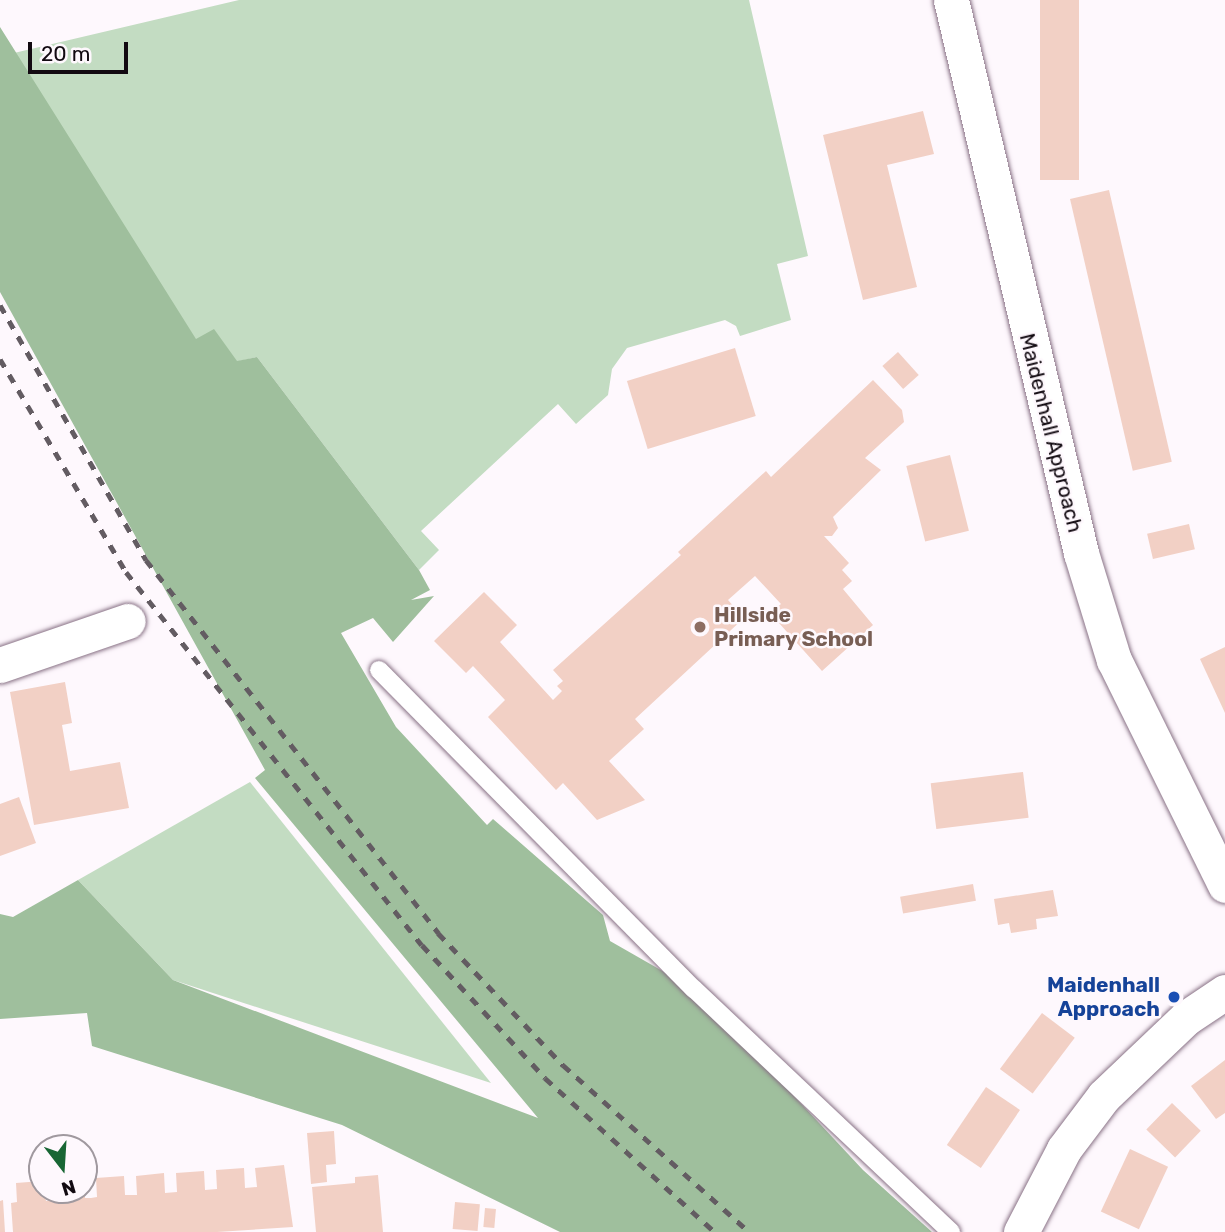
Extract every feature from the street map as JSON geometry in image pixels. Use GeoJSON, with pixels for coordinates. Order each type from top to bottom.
{"type":"FeatureCollection","features":[{"type":"Feature","properties":{"kind":"street","name":"Maidenhall Approach"},"geometry":{"type":"LineString","coordinates":[[951,0],[1081,553],[1114,660],[1225,886]]}},
{"type":"Feature","properties":{"kind":"street"},"geometry":{"type":"LineString","coordinates":[[0,660],[128,621]]}},
{"type":"Feature","properties":{"kind":"street"},"geometry":{"type":"LineString","coordinates":[[1021,1232],[1064,1149],[1104,1096],[1186,1018],[1225,992]]}},
{"type":"Feature","properties":{"kind":"lane"},"geometry":{"type":"LineString","coordinates":[[379,670],[694,989],[951,1232]]}},
{"type":"Feature","properties":{"kind":"green space"},"geometry":{"type":"Polygon","coordinates":[[[239,0],[749,0],[808,256],[777,264],[791,320],[740,336],[736,326],[725,320],[627,348],[612,369],[608,395],[576,424],[558,404],[421,531],[439,550],[419,570],[257,357],[213,367],[14,53],[239,0]]]}},
{"type":"Feature","properties":{"kind":"green space"},"geometry":{"type":"Polygon","coordinates":[[[0,27],[196,339],[214,329],[237,361],[257,357],[419,570],[430,590],[411,600],[434,596],[393,642],[373,618],[341,633],[396,727],[487,825],[493,819],[603,915],[610,941],[694,989],[863,1170],[932,1232],[560,1232],[342,1125],[92,1046],[87,1013],[0,1019],[0,914],[13,917],[78,880],[173,980],[538,1118],[255,778],[265,770],[0,292],[0,27]]]}},
{"type":"Feature","properties":{"kind":"green space"},"geometry":{"type":"Polygon","coordinates":[[[250,782],[491,1083],[173,980],[78,880],[250,782]]]}},
{"type":"Feature","properties":{"kind":"building"},"geometry":{"type":"Polygon","coordinates":[[[1040,0],[1079,0],[1079,180],[1040,180],[1040,0]]]}},
{"type":"Feature","properties":{"kind":"building"},"geometry":{"type":"Polygon","coordinates":[[[923,111],[934,154],[887,165],[917,287],[863,300],[823,135],[923,111]]]}},
{"type":"Feature","properties":{"kind":"building"},"geometry":{"type":"Polygon","coordinates":[[[1109,190],[1172,462],[1133,471],[1070,199],[1109,190]]]}},
{"type":"Feature","properties":{"kind":"building"},"geometry":{"type":"Polygon","coordinates":[[[735,348],[756,416],[648,449],[627,381],[735,348]]]}},
{"type":"Feature","properties":{"kind":"building"},"geometry":{"type":"Polygon","coordinates":[[[898,352],[919,375],[903,389],[882,366],[898,352]]]}},
{"type":"Feature","properties":{"kind":"building"},"geometry":{"type":"Polygon","coordinates":[[[873,380],[902,410],[904,422],[865,458],[881,470],[833,517],[838,528],[832,536],[824,536],[849,563],[842,570],[852,581],[843,589],[873,625],[822,671],[770,613],[781,604],[755,576],[728,600],[744,618],[635,719],[644,729],[609,761],[645,800],[597,820],[563,783],[556,790],[488,717],[505,700],[473,666],[466,673],[434,641],[484,592],[517,625],[500,642],[553,700],[562,691],[557,686],[563,681],[553,670],[681,555],[678,552],[766,471],[771,477],[873,380]]]}},
{"type":"Feature","properties":{"kind":"building"},"geometry":{"type":"Polygon","coordinates":[[[950,455],[969,531],[925,542],[906,466],[950,455]]]}},
{"type":"Feature","properties":{"kind":"building"},"geometry":{"type":"Polygon","coordinates":[[[1189,524],[1195,549],[1153,559],[1147,534],[1189,524]]]}},
{"type":"Feature","properties":{"kind":"building"},"geometry":{"type":"Polygon","coordinates":[[[1225,647],[1225,713],[1200,659],[1225,647]]]}},
{"type":"Feature","properties":{"kind":"building"},"geometry":{"type":"Polygon","coordinates":[[[65,682],[72,723],[62,725],[70,771],[120,762],[129,808],[34,825],[10,692],[65,682]]]}},
{"type":"Feature","properties":{"kind":"building"},"geometry":{"type":"Polygon","coordinates":[[[1023,772],[1029,818],[936,829],[931,783],[1023,772]]]}},
{"type":"Feature","properties":{"kind":"building"},"geometry":{"type":"Polygon","coordinates":[[[19,797],[36,843],[0,856],[0,804],[19,797]]]}},
{"type":"Feature","properties":{"kind":"building"},"geometry":{"type":"Polygon","coordinates":[[[973,884],[976,901],[903,914],[900,897],[973,884]]]}},
{"type":"Feature","properties":{"kind":"building"},"geometry":{"type":"Polygon","coordinates":[[[1053,890],[1058,916],[1036,919],[1037,929],[1011,933],[1009,923],[998,925],[994,899],[1053,890]]]}},
{"type":"Feature","properties":{"kind":"building"},"geometry":{"type":"Polygon","coordinates":[[[1042,1013],[1075,1038],[1033,1094],[1000,1069],[1042,1013]]]}},
{"type":"Feature","properties":{"kind":"building"},"geometry":{"type":"Polygon","coordinates":[[[1225,1060],[1225,1113],[1216,1119],[1191,1086],[1225,1060]]]}},
{"type":"Feature","properties":{"kind":"building"},"geometry":{"type":"Polygon","coordinates":[[[986,1087],[1020,1110],[981,1168],[947,1145],[986,1087]]]}},
{"type":"Feature","properties":{"kind":"building"},"geometry":{"type":"Polygon","coordinates":[[[1172,1103],[1201,1131],[1175,1157],[1146,1130],[1172,1103]]]}},
{"type":"Feature","properties":{"kind":"building"},"geometry":{"type":"Polygon","coordinates":[[[334,1131],[336,1164],[326,1165],[327,1182],[311,1184],[307,1133],[334,1131]]]}},
{"type":"Feature","properties":{"kind":"building"},"geometry":{"type":"Polygon","coordinates":[[[1130,1149],[1168,1167],[1139,1229],[1101,1212],[1130,1149]]]}},
{"type":"Feature","properties":{"kind":"building"},"geometry":{"type":"Polygon","coordinates":[[[284,1165],[293,1227],[217,1232],[13,1232],[11,1203],[17,1202],[16,1183],[28,1182],[28,1204],[98,1204],[98,1178],[124,1176],[125,1195],[137,1195],[136,1176],[164,1173],[165,1193],[177,1192],[176,1173],[204,1171],[205,1190],[217,1189],[216,1170],[244,1168],[245,1188],[257,1187],[255,1168],[284,1165]]]}},
{"type":"Feature","properties":{"kind":"building"},"geometry":{"type":"Polygon","coordinates":[[[378,1175],[383,1232],[316,1232],[312,1187],[355,1183],[355,1177],[378,1175]]]}},
{"type":"Feature","properties":{"kind":"building"},"geometry":{"type":"Polygon","coordinates":[[[3,1200],[5,1232],[0,1232],[0,1201],[3,1200]]]}},
{"type":"Feature","properties":{"kind":"building"},"geometry":{"type":"Polygon","coordinates":[[[455,1202],[480,1204],[478,1231],[453,1229],[455,1202]]]}},
{"type":"Feature","properties":{"kind":"building"},"geometry":{"type":"Polygon","coordinates":[[[485,1208],[496,1209],[494,1228],[483,1227],[485,1208]]]}},
{"type":"Feature","properties":{"kind":"railway"},"geometry":{"type":"LineString","coordinates":[[0,305],[146,560],[438,933],[563,1065],[749,1232]]}},
{"type":"Feature","properties":{"kind":"railway"},"geometry":{"type":"LineString","coordinates":[[0,359],[126,572],[422,945],[545,1078],[715,1232]]}},
{"type":"Feature","properties":{"kind":"place","name":"Hillside Primary School"},"geometry":{"type":"Point","coordinates":[700,627]}},
{"type":"Feature","properties":{"kind":"place","name":"Maidenhall Approach"},"geometry":{"type":"Point","coordinates":[1174,997]}}]}
